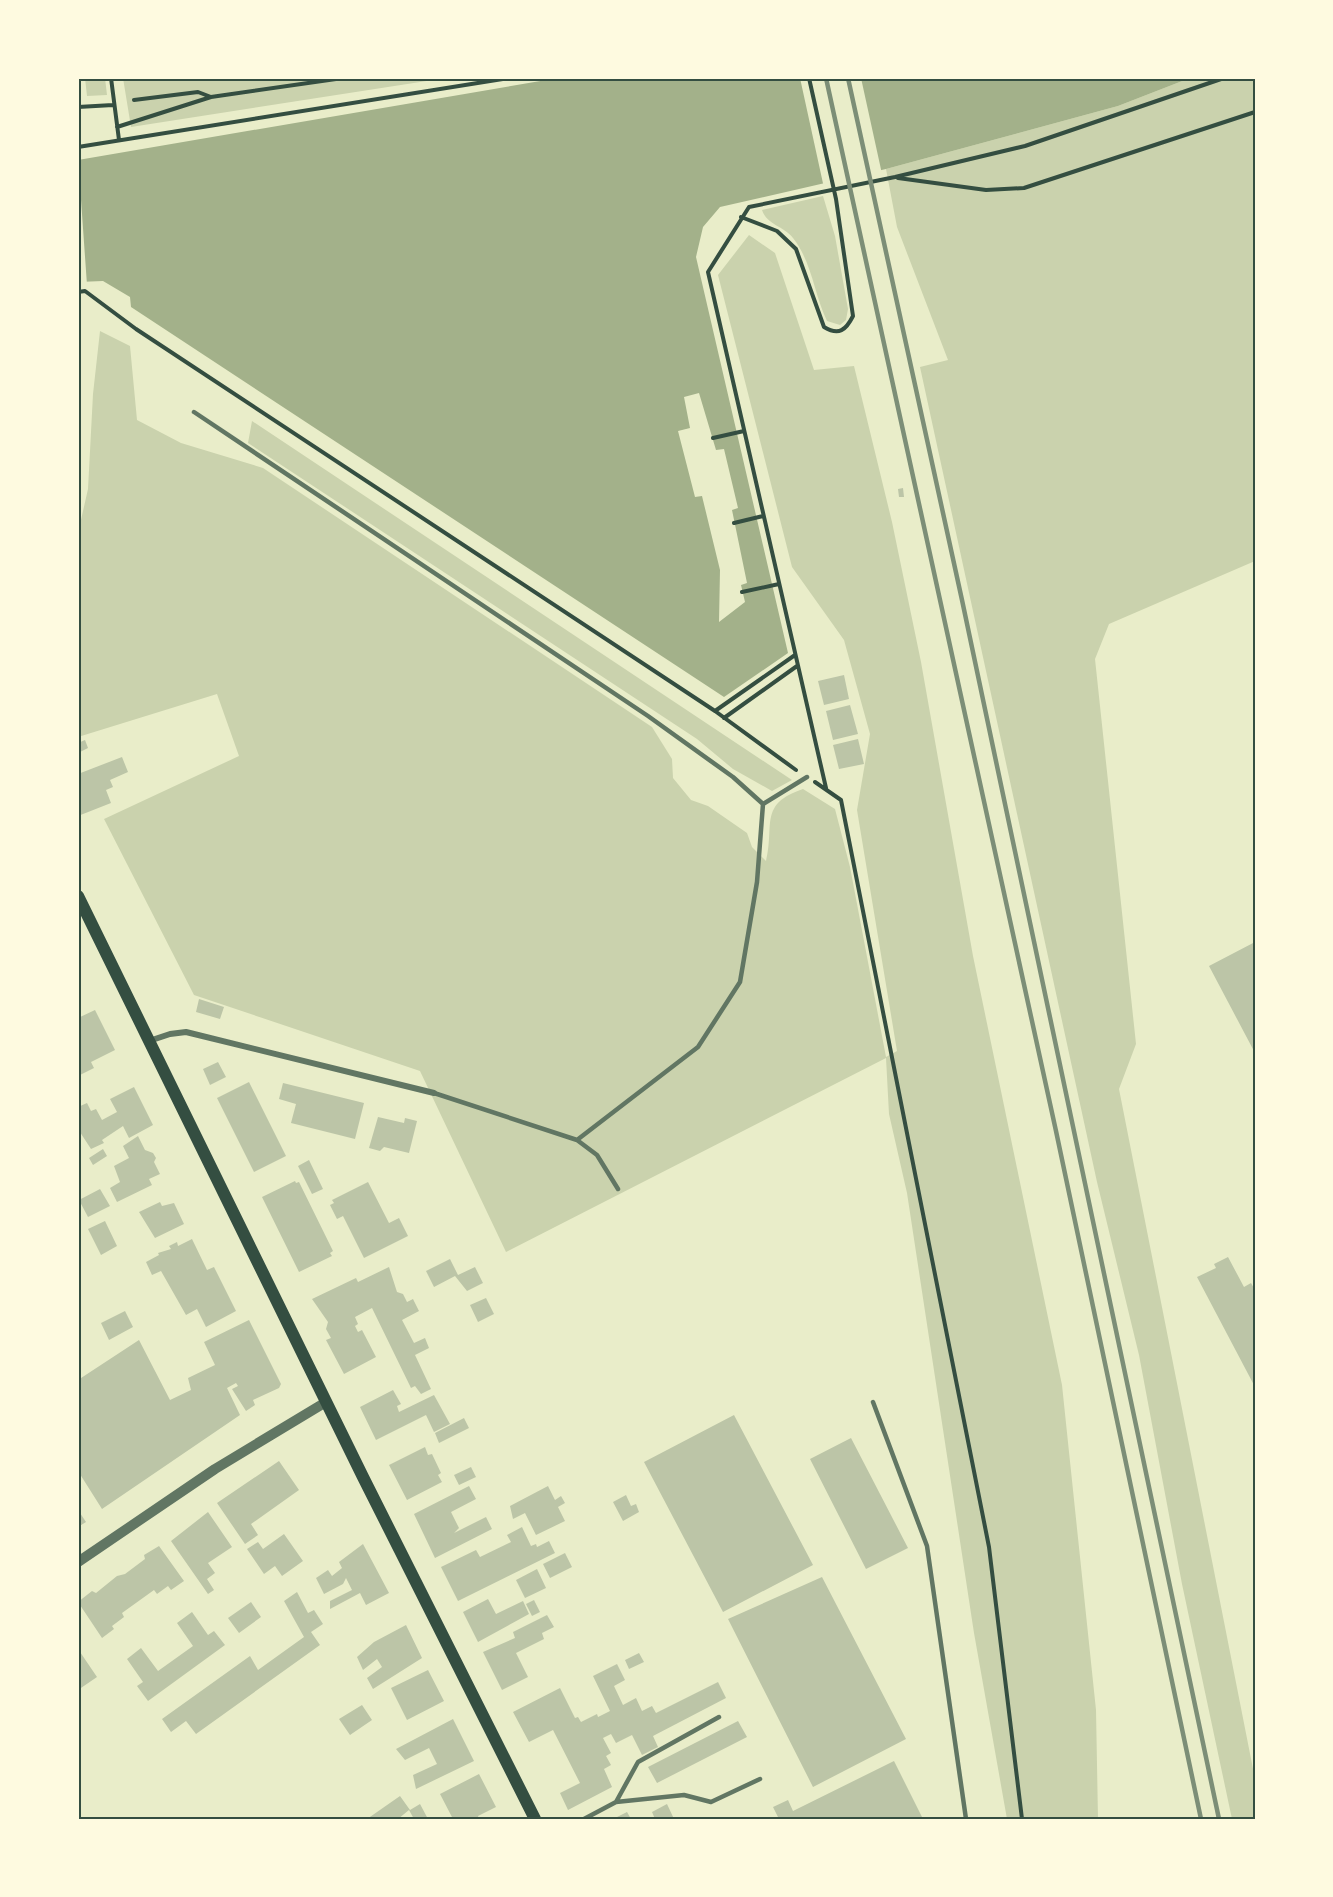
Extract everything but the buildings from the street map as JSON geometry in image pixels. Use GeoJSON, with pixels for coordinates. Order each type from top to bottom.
{"type":"FeatureCollection","features":[{"type":"Feature","properties":{"kind":"main road"},"geometry":{"type":"LineString","coordinates":[[78,896],[326,1402],[535,1819]]}},
{"type":"Feature","properties":{"kind":"street"},"geometry":{"type":"LineString","coordinates":[[148,1041],[186,1032],[434,1093]]}},
{"type":"Feature","properties":{"kind":"street"},"geometry":{"type":"LineString","coordinates":[[78,1562],[215,1469],[326,1402]]}},
{"type":"Feature","properties":{"kind":"lane"},"geometry":{"type":"LineString","coordinates":[[194,412],[648,716],[733,777],[763,804]]}},
{"type":"Feature","properties":{"kind":"lane"},"geometry":{"type":"LineString","coordinates":[[763,804],[807,777]]}},
{"type":"Feature","properties":{"kind":"lane"},"geometry":{"type":"LineString","coordinates":[[577,1140],[698,1047],[740,982],[758,882],[763,804]]}},
{"type":"Feature","properties":{"kind":"lane"},"geometry":{"type":"LineString","coordinates":[[434,1093],[577,1140],[597,1155],[618,1189]]}},
{"type":"Feature","properties":{"kind":"lane"},"geometry":{"type":"LineString","coordinates":[[873,1402],[927,1546],[966,1819]]}},
{"type":"Feature","properties":{"kind":"lane"},"geometry":{"type":"LineString","coordinates":[[616,1802],[638,1762],[718,1717]]}},
{"type":"Feature","properties":{"kind":"lane"},"geometry":{"type":"LineString","coordinates":[[584,1819],[616,1802],[684,1795],[711,1802],[760,1779]]}},
{"type":"Feature","properties":{"kind":"path"},"geometry":{"type":"LineString","coordinates":[[111,78],[119,140]]}},
{"type":"Feature","properties":{"kind":"path"},"geometry":{"type":"LineString","coordinates":[[117,127],[211,97],[343,78]]}},
{"type":"Feature","properties":{"kind":"path"},"geometry":{"type":"LineString","coordinates":[[78,147],[509,78]]}},
{"type":"Feature","properties":{"kind":"path"},"geometry":{"type":"LineString","coordinates":[[741,217],[777,231],[796,249],[824,327],[832,332],[841,332],[848,326],[853,316],[836,199],[809,78]]}},
{"type":"Feature","properties":{"kind":"path"},"geometry":{"type":"LineString","coordinates":[[826,788],[708,272],[749,207],[895,177],[1025,146],[1152,105],[1224,78]]}},
{"type":"Feature","properties":{"kind":"path"},"geometry":{"type":"LineString","coordinates":[[134,100],[198,92],[211,97]]}},
{"type":"Feature","properties":{"kind":"path"},"geometry":{"type":"LineString","coordinates":[[78,107],[114,105]]}},
{"type":"Feature","properties":{"kind":"path"},"geometry":{"type":"LineString","coordinates":[[895,177],[986,190],[1024,188],[1255,112]]}},
{"type":"Feature","properties":{"kind":"path"},"geometry":{"type":"LineString","coordinates":[[78,292],[85,291],[136,329],[715,711],[841,800],[989,1547],[1022,1819]]}},
{"type":"Feature","properties":{"kind":"path"},"geometry":{"type":"LineString","coordinates":[[713,438],[744,431]]}},
{"type":"Feature","properties":{"kind":"path"},"geometry":{"type":"LineString","coordinates":[[734,523],[763,516]]}},
{"type":"Feature","properties":{"kind":"path"},"geometry":{"type":"LineString","coordinates":[[742,592],[779,584]]}},
{"type":"Feature","properties":{"kind":"path"},"geometry":{"type":"LineString","coordinates":[[715,711],[795,655]]}},
{"type":"Feature","properties":{"kind":"path"},"geometry":{"type":"LineString","coordinates":[[724,718],[797,666]]}},
{"type":"Feature","properties":{"kind":"shaded area"},"geometry":{"type":"Polygon","coordinates":[[[85,78],[105,78],[107,95],[87,96],[85,78]]]}},
{"type":"Feature","properties":{"kind":"shaded area"},"geometry":{"type":"Polygon","coordinates":[[[123,78],[446,78],[131,127],[123,78]]]}},
{"type":"Feature","properties":{"kind":"shaded area"},"geometry":{"type":"Polygon","coordinates":[[[558,78],[1190,78],[1118,106],[886,169],[720,207],[703,227],[696,257],[788,653],[724,697],[131,307],[130,297],[103,281],[78,282],[78,160],[558,78]]]}},
{"type":"Feature","properties":{"kind":"shaded area"},"geometry":{"type":"Polygon","coordinates":[[[1190,78],[1255,78],[1255,561],[1109,624],[1095,659],[1136,1044],[1119,1089],[1255,1779],[1255,1819],[1232,1819],[1182,1584],[1139,1355],[1097,1182],[920,367],[948,360],[897,227],[886,169],[1118,106],[1190,78]]]}},
{"type":"Feature","properties":{"kind":"shaded area"},"geometry":{"type":"Polygon","coordinates":[[[823,196],[835,236],[848,309],[846,320],[840,325],[827,321],[809,268],[793,238],[768,219],[762,210],[823,196]]]}},
{"type":"Feature","properties":{"kind":"shaded area"},"geometry":{"type":"Polygon","coordinates":[[[749,235],[775,253],[814,370],[854,366],[892,522],[921,662],[973,956],[1062,1385],[1096,1710],[1098,1819],[1007,1819],[974,1633],[907,1193],[889,1114],[886,1058],[506,1252],[420,1071],[194,995],[104,819],[239,756],[217,694],[78,737],[78,533],[88,489],[93,394],[100,331],[130,346],[137,420],[181,443],[263,468],[652,727],[672,759],[673,778],[691,800],[708,806],[747,833],[752,847],[766,861],[771,817],[774,809],[789,795],[803,789],[835,809],[850,867],[886,1057],[897,1051],[857,810],[870,734],[844,640],[792,567],[718,275],[749,235]]]}},
{"type":"Feature","properties":{"kind":"shaded area"},"geometry":{"type":"Polygon","coordinates":[[[252,421],[792,780],[772,791],[733,769],[697,739],[248,443],[252,421]]]}},
{"type":"Feature","properties":{"kind":"pier"},"geometry":{"type":"Polygon","coordinates":[[[800,78],[861,78],[882,174],[824,188],[800,78]]]}},
{"type":"Feature","properties":{"kind":"pier"},"geometry":{"type":"Polygon","coordinates":[[[78,157],[87,285],[78,285],[78,157]]]}},
{"type":"Feature","properties":{"kind":"pier"},"geometry":{"type":"Polygon","coordinates":[[[699,393],[716,450],[724,449],[738,508],[732,510],[747,583],[741,585],[745,602],[719,622],[720,570],[702,496],[695,497],[678,431],[690,428],[684,397],[699,393]]]}},
{"type":"Feature","properties":{"kind":"railway"},"geometry":{"type":"LineString","coordinates":[[826,78],[1056,1131],[1201,1819]]}},
{"type":"Feature","properties":{"kind":"railway"},"geometry":{"type":"LineString","coordinates":[[848,78],[962,600],[1219,1819]]}}]}
